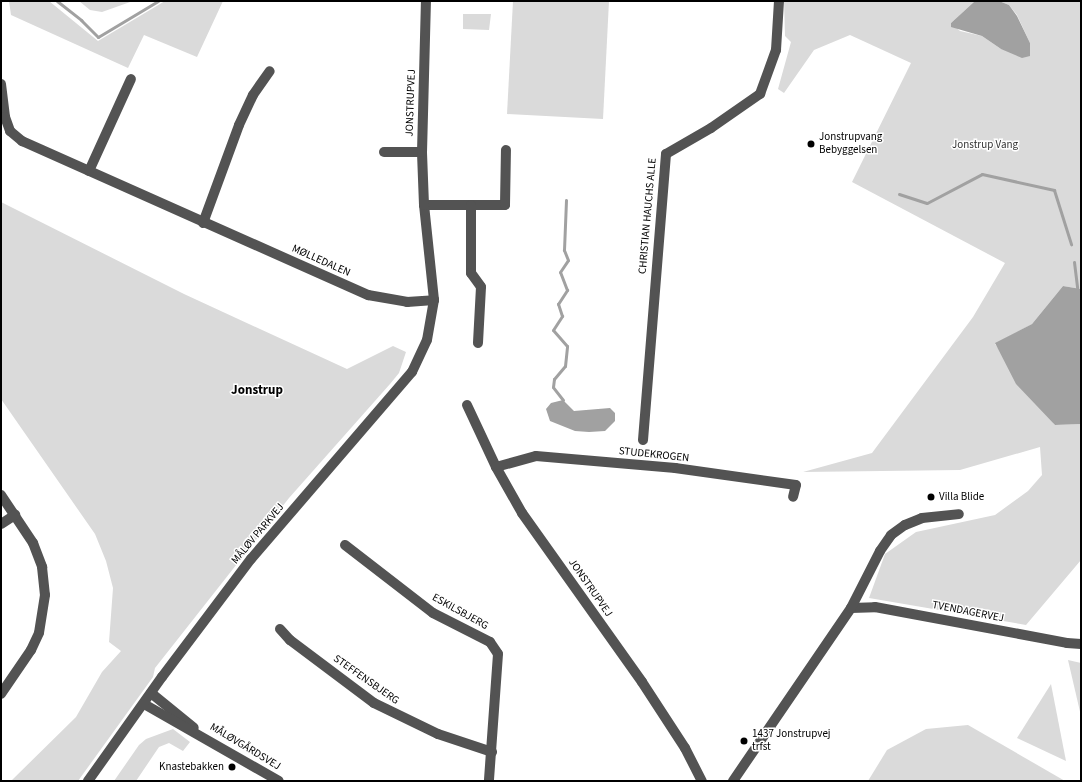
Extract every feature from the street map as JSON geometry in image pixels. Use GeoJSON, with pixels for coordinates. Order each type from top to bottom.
{"type":"FeatureCollection","features":[{"type":"Feature","properties":{"kind":"street","name":"JONSTRUPVEJ"},"geometry":{"type":"LineString","coordinates":[[426,1],[422,152],[424,205],[434,300]]}},
{"type":"Feature","properties":{"kind":"street","name":"CHRISTIAN HAUCHS ALLE"},"geometry":{"type":"LineString","coordinates":[[643,440],[666,154],[716,125],[760,94],[776,50],[779,1]]}},
{"type":"Feature","properties":{"kind":"street"},"geometry":{"type":"LineString","coordinates":[[203,222],[239,125],[254,95],[270,71]]}},
{"type":"Feature","properties":{"kind":"street"},"geometry":{"type":"LineString","coordinates":[[89,171],[131,79]]}},
{"type":"Feature","properties":{"kind":"street","name":"MØLLEDALEN"},"geometry":{"type":"LineString","coordinates":[[1,84],[5,117],[10,131],[22,141],[368,295],[407,302],[434,300]]}},
{"type":"Feature","properties":{"kind":"street"},"geometry":{"type":"LineString","coordinates":[[424,205],[505,205],[506,150]]}},
{"type":"Feature","properties":{"kind":"street"},"geometry":{"type":"LineString","coordinates":[[384,152],[422,152]]}},
{"type":"Feature","properties":{"kind":"street"},"geometry":{"type":"LineString","coordinates":[[471,205],[471,273],[481,287],[478,343]]}},
{"type":"Feature","properties":{"kind":"street","name":"MÅLØV PARKVEJ"},"geometry":{"type":"LineString","coordinates":[[88,781],[151,693],[251,559],[412,372],[427,340],[434,300]]}},
{"type":"Feature","properties":{"kind":"street","name":"JONSTRUPVEJ"},"geometry":{"type":"LineString","coordinates":[[468,405],[496,468],[522,513],[681,741],[702,781]]}},
{"type":"Feature","properties":{"kind":"street","name":"STUDEKROGEN"},"geometry":{"type":"LineString","coordinates":[[496,468],[536,456],[675,468],[796,485],[793,497]]}},
{"type":"Feature","properties":{"kind":"street"},"geometry":{"type":"LineString","coordinates":[[1,495],[33,543],[42,567],[45,595],[41,625],[34,645],[1,694]]}},
{"type":"Feature","properties":{"kind":"street"},"geometry":{"type":"LineString","coordinates":[[733,781],[851,608],[880,551],[891,535],[905,525],[922,518],[959,514]]}},
{"type":"Feature","properties":{"kind":"street"},"geometry":{"type":"LineString","coordinates":[[1,524],[15,515]]}},
{"type":"Feature","properties":{"kind":"street","name":"ESKILSBJERG"},"geometry":{"type":"LineString","coordinates":[[345,545],[433,613],[490,642],[498,654],[489,781]]}},
{"type":"Feature","properties":{"kind":"street","name":"TVENDAGERVEJ"},"geometry":{"type":"LineString","coordinates":[[851,608],[875,607],[1067,643],[1081,644]]}},
{"type":"Feature","properties":{"kind":"street","name":"STEFFENSBJERG"},"geometry":{"type":"LineString","coordinates":[[280,629],[290,640],[374,703],[438,734],[492,752]]}},
{"type":"Feature","properties":{"kind":"street","name":"MÅLØVGÅRDSVEJ"},"geometry":{"type":"LineString","coordinates":[[151,693],[200,733],[279,781]]}},
{"type":"Feature","properties":{"kind":"street","name":"MÅLØVGÅRDSVEJ"},"geometry":{"type":"LineString","coordinates":[[144,704],[176,723],[200,733]]}},
{"type":"Feature","properties":{"kind":"green space"},"geometry":{"type":"Polygon","coordinates":[[[9,1],[49,1],[98,41],[165,1],[223,1],[197,57],[144,35],[128,68],[11,15],[9,1]]]}},
{"type":"Feature","properties":{"kind":"green space"},"geometry":{"type":"Polygon","coordinates":[[[79,1],[133,1],[102,12],[90,10],[79,1]]]}},
{"type":"Feature","properties":{"kind":"green space"},"geometry":{"type":"Polygon","coordinates":[[[513,1],[609,1],[603,119],[507,114],[513,1]]]}},
{"type":"Feature","properties":{"kind":"green space","name":"Jonstrup Vang"},"geometry":{"type":"Polygon","coordinates":[[[784,1],[975,1],[951,23],[960,31],[982,36],[1001,49],[1030,43],[1017,15],[1009,5],[999,1],[1081,1],[1081,289],[1063,286],[1032,324],[995,344],[1055,425],[1081,424],[1081,560],[1026,625],[869,598],[885,554],[916,532],[995,515],[1028,491],[1042,475],[1040,447],[960,470],[803,472],[872,453],[973,317],[1005,263],[852,182],[911,63],[850,35],[814,50],[784,93],[778,89],[791,42],[785,36],[784,1]]]}},
{"type":"Feature","properties":{"kind":"green space"},"geometry":{"type":"Polygon","coordinates":[[[463,14],[491,14],[489,30],[463,29],[463,14]]]}},
{"type":"Feature","properties":{"kind":"green space"},"geometry":{"type":"Polygon","coordinates":[[[1,202],[184,294],[347,369],[393,346],[406,352],[399,373],[289,498],[155,668],[153,677],[78,781],[11,781],[76,717],[102,672],[121,651],[109,642],[113,588],[106,561],[95,534],[1,399],[1,202]]]}},
{"type":"Feature","properties":{"kind":"green space"},"geometry":{"type":"Polygon","coordinates":[[[1068,660],[1081,663],[1081,716],[1068,660]]]}},
{"type":"Feature","properties":{"kind":"green space"},"geometry":{"type":"Polygon","coordinates":[[[1051,684],[1066,761],[1017,738],[1051,684]]]}},
{"type":"Feature","properties":{"kind":"green space"},"geometry":{"type":"Polygon","coordinates":[[[968,725],[1065,781],[868,781],[887,750],[926,729],[968,725]]]}},
{"type":"Feature","properties":{"kind":"green space"},"geometry":{"type":"Polygon","coordinates":[[[173,729],[190,742],[183,751],[169,743],[159,747],[136,781],[114,781],[139,745],[146,739],[173,729]]]}},
{"type":"Feature","properties":{"kind":"shaded area"},"geometry":{"type":"Polygon","coordinates":[[[975,1],[999,1],[1009,5],[1017,16],[1030,43],[1030,56],[1022,58],[1001,49],[982,36],[951,27],[951,23],[975,1]]]}},
{"type":"Feature","properties":{"kind":"shaded area"},"geometry":{"type":"Polygon","coordinates":[[[1063,286],[1081,289],[1081,424],[1055,425],[1016,384],[995,343],[1032,324],[1063,286]]]}},
{"type":"Feature","properties":{"kind":"shaded area"},"geometry":{"type":"Polygon","coordinates":[[[563,400],[574,411],[610,408],[615,413],[615,421],[605,431],[589,432],[575,431],[550,421],[546,409],[551,403],[563,400]]]}},
{"type":"Feature","properties":{"kind":"waterway"},"geometry":{"type":"LineString","coordinates":[[57,1],[81,20],[98,37],[158,1]]}},
{"type":"Feature","properties":{"kind":"waterway"},"geometry":{"type":"LineString","coordinates":[[899,194],[927,203],[982,174],[1054,190],[1071,244]]}},
{"type":"Feature","properties":{"kind":"waterway"},"geometry":{"type":"LineString","coordinates":[[563,400],[553,387],[554,379],[565,366],[567,346],[553,330],[562,316],[558,304],[567,290],[560,272],[568,260],[564,250],[566,200]]}},
{"type":"Feature","properties":{"kind":"waterway"},"geometry":{"type":"LineString","coordinates":[[1074,262],[1077,288]]}},
{"type":"Feature","properties":{"kind":"place","name":"Jonstrupvang Bebyggelsen"},"geometry":{"type":"Point","coordinates":[811,144]}},
{"type":"Feature","properties":{"kind":"place","name":"Villa Blide"},"geometry":{"type":"Point","coordinates":[931,497]}},
{"type":"Feature","properties":{"kind":"place","name":"1437 Jonstrupvej trfst"},"geometry":{"type":"Point","coordinates":[744,741]}},
{"type":"Feature","properties":{"kind":"place","name":"Knastebakken"},"geometry":{"type":"Point","coordinates":[232,767]}},
{"type":"Feature","properties":{"kind":"district","name":"Jonstrup"},"geometry":{"type":"Point","coordinates":[257,390]}}]}
